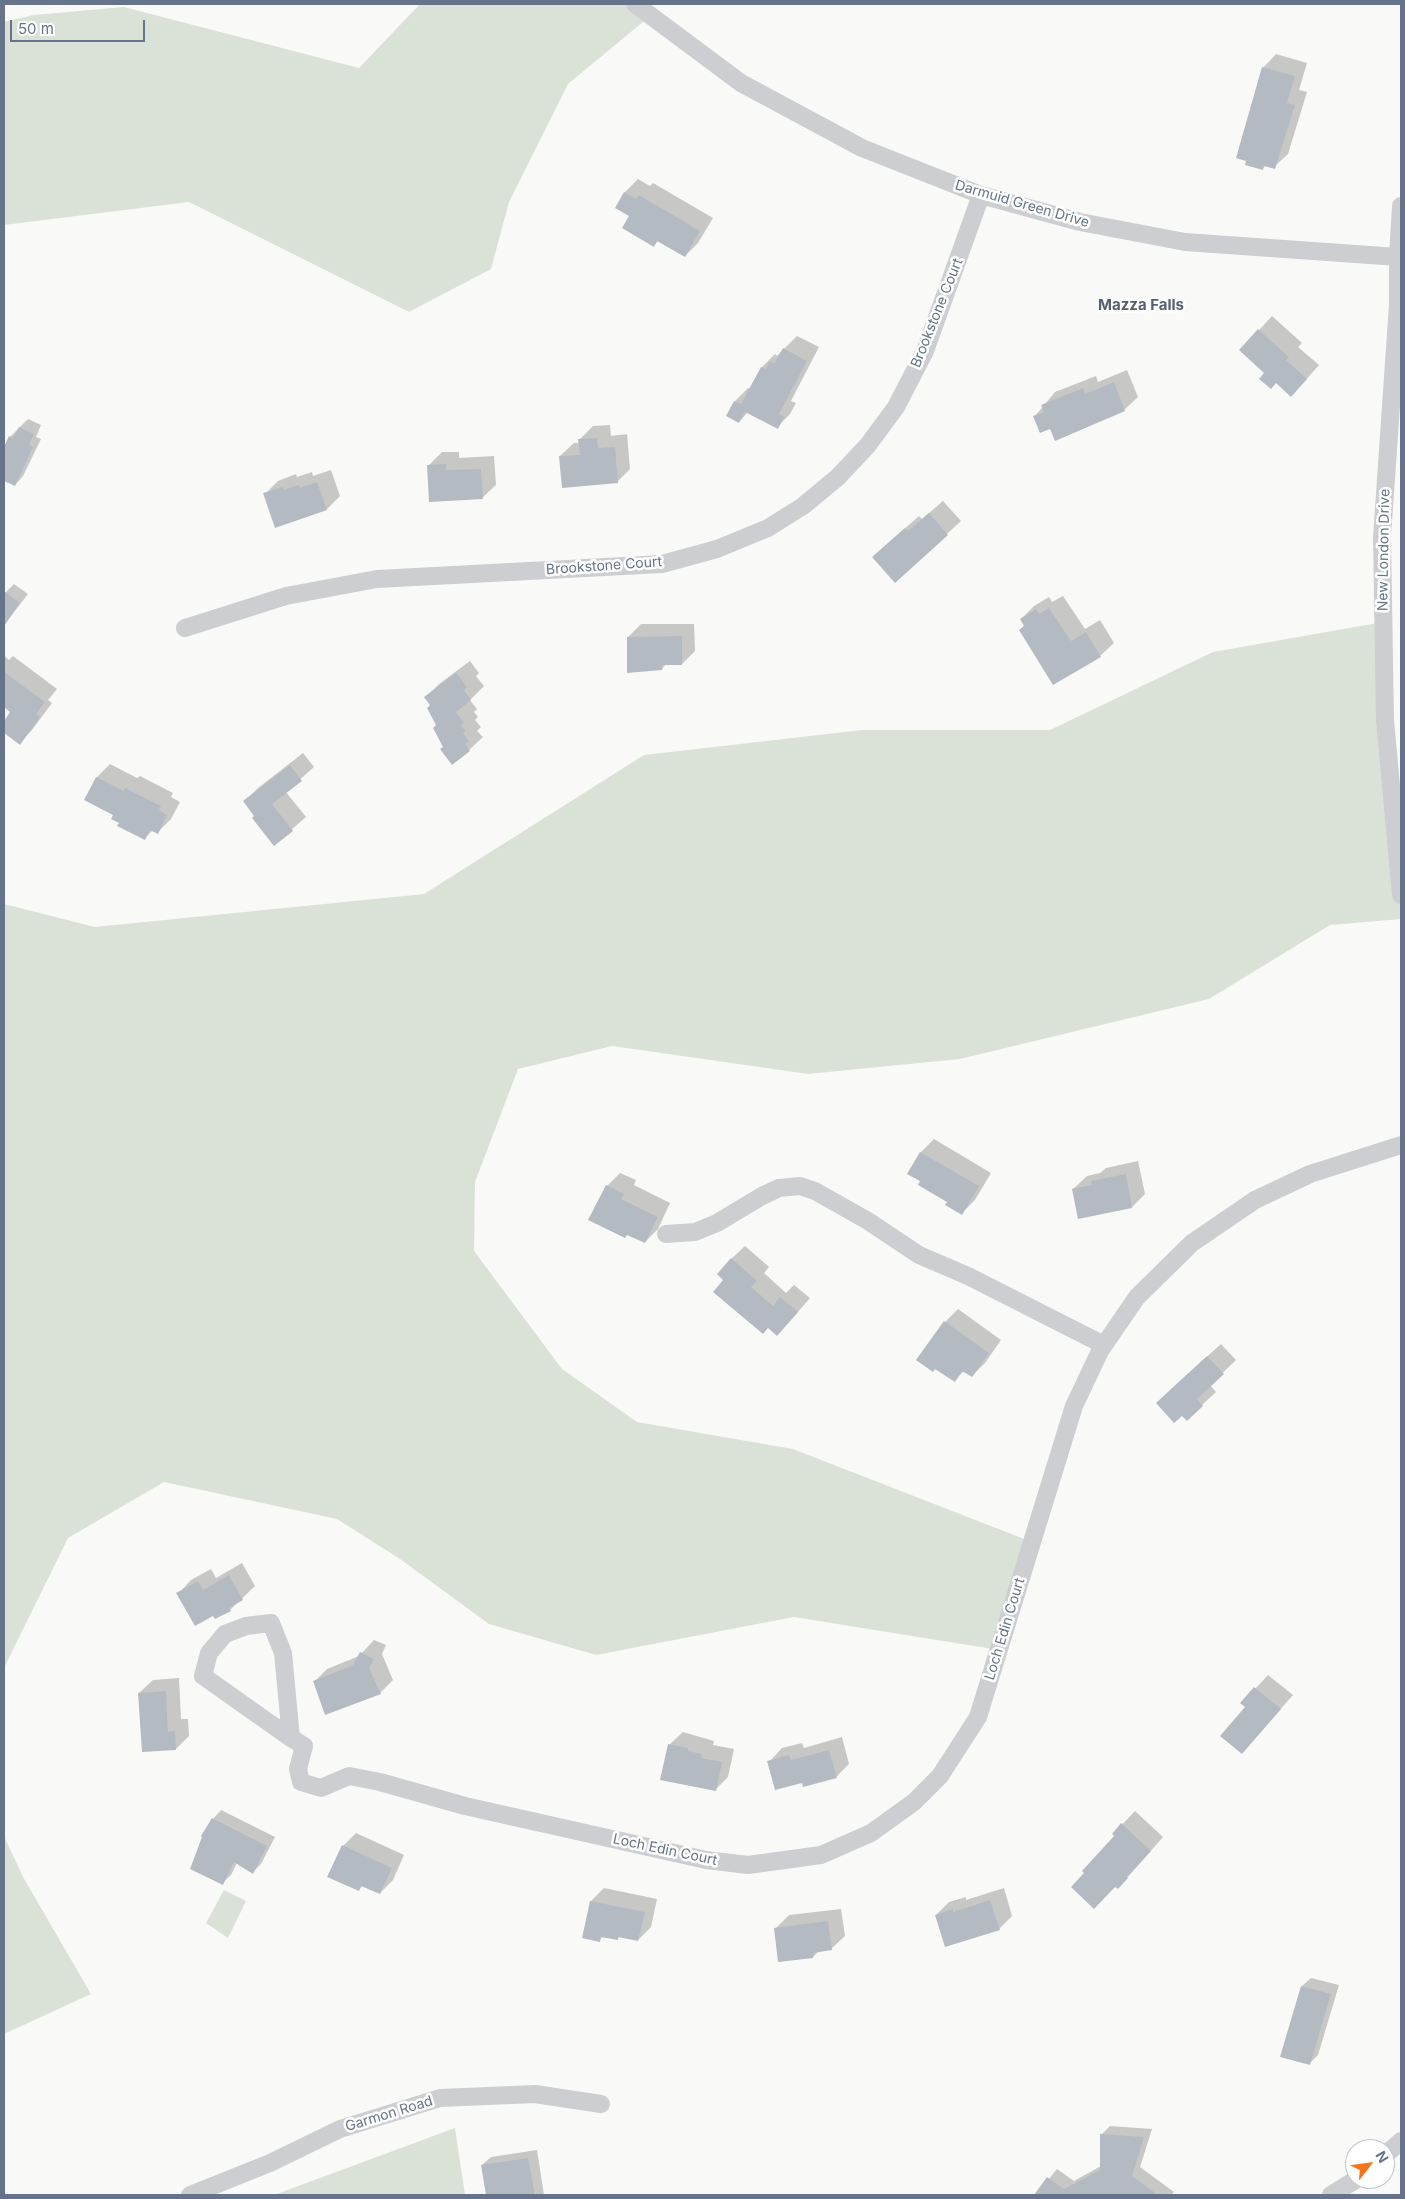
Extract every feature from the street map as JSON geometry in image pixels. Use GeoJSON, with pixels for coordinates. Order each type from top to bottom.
{"type":"FeatureCollection","features":[{"type":"Feature","properties":{"kind":"street","name":"Darmuid Green Drive"},"geometry":{"type":"LineString","coordinates":[[635,4],[740,83],[862,148],[981,195],[1080,222],[1185,242],[1398,257]]}},
{"type":"Feature","properties":{"kind":"street","name":"Brookstone Court"},"geometry":{"type":"LineString","coordinates":[[185,628],[286,596],[377,578],[662,564],[717,549],[768,528],[803,506],[838,477],[868,445],[896,407],[925,350],[981,195]]}},
{"type":"Feature","properties":{"kind":"street","name":"New London Drive"},"geometry":{"type":"LineString","coordinates":[[1401,206],[1398,304],[1382,537],[1385,720],[1401,895]]}},
{"type":"Feature","properties":{"kind":"street","name":"Loch Edin Court"},"geometry":{"type":"LineString","coordinates":[[291,1738],[304,1746],[298,1769],[301,1782],[322,1788],[349,1776],[380,1782],[465,1806],[706,1860],[748,1865],[821,1855],[871,1833],[914,1802],[940,1776],[978,1717],[1074,1406],[1104,1345],[1137,1297],[1192,1243],[1255,1200],[1310,1174],[1401,1145]]}},
{"type":"Feature","properties":{"kind":"street"},"geometry":{"type":"LineString","coordinates":[[666,1234],[695,1232],[717,1223],[779,1188],[800,1186],[815,1190],[868,1221],[919,1255],[968,1276],[1104,1345]]}},
{"type":"Feature","properties":{"kind":"street"},"geometry":{"type":"LineString","coordinates":[[271,1623],[282,1653],[291,1738],[203,1676],[209,1653],[225,1634],[246,1626],[271,1623]]}},
{"type":"Feature","properties":{"kind":"street","name":"Garmon Road"},"geometry":{"type":"LineString","coordinates":[[190,2195],[270,2163],[340,2129],[440,2098],[535,2094],[601,2104]]}},
{"type":"Feature","properties":{"kind":"street"},"geometry":{"type":"LineString","coordinates":[[1331,2195],[1345,2186]]}},
{"type":"Feature","properties":{"kind":"shaded area"},"geometry":{"type":"Polygon","coordinates":[[[420,4],[635,4],[649,17],[568,84],[509,202],[491,269],[409,312],[189,202],[4,225],[4,22],[33,15],[124,7],[359,68],[420,4]]]}},
{"type":"Feature","properties":{"kind":"shaded area"},"geometry":{"type":"Polygon","coordinates":[[[1383,622],[1401,919],[1330,925],[1209,999],[960,1059],[808,1074],[612,1046],[518,1069],[475,1182],[474,1251],[562,1369],[637,1422],[793,1449],[1032,1542],[999,1650],[794,1617],[596,1655],[489,1624],[400,1559],[337,1519],[164,1482],[68,1538],[4,1668],[4,904],[95,927],[424,894],[644,755],[862,730],[1050,730],[1213,652],[1383,622]]]}},
{"type":"Feature","properties":{"kind":"shaded area"},"geometry":{"type":"Polygon","coordinates":[[[4,1836],[23,1877],[91,1994],[4,2034],[4,1836]]]}},
{"type":"Feature","properties":{"kind":"shaded area"},"geometry":{"type":"Polygon","coordinates":[[[224,1890],[246,1901],[228,1938],[206,1923],[224,1890]]]}},
{"type":"Feature","properties":{"kind":"shaded area"},"geometry":{"type":"Polygon","coordinates":[[[455,2128],[465,2195],[274,2195],[455,2128]]]}},
{"type":"Feature","properties":{"kind":"building"},"geometry":{"type":"Polygon","coordinates":[[[1262,67],[1295,76],[1287,103],[1295,105],[1275,169],[1264,166],[1263,170],[1245,165],[1246,161],[1236,158],[1262,67]]]}},
{"type":"Feature","properties":{"kind":"building"},"geometry":{"type":"Polygon","coordinates":[[[624,192],[636,199],[639,195],[700,231],[685,257],[657,241],[654,247],[622,228],[629,216],[615,208],[624,192]]]}},
{"type":"Feature","properties":{"kind":"building"},"geometry":{"type":"Polygon","coordinates":[[[1258,329],[1289,357],[1286,360],[1307,379],[1291,397],[1276,383],[1271,389],[1259,379],[1264,373],[1239,350],[1258,329]]]}},
{"type":"Feature","properties":{"kind":"building"},"geometry":{"type":"Polygon","coordinates":[[[783,348],[807,361],[779,414],[784,417],[778,429],[745,412],[739,423],[726,416],[734,401],[741,404],[761,367],[766,369],[770,361],[774,364],[783,348]]]}},
{"type":"Feature","properties":{"kind":"building"},"geometry":{"type":"Polygon","coordinates":[[[1114,382],[1125,411],[1055,441],[1050,429],[1040,433],[1033,416],[1044,412],[1041,405],[1083,388],[1085,394],[1114,382]]]}},
{"type":"Feature","properties":{"kind":"building"},"geometry":{"type":"Polygon","coordinates":[[[19,427],[34,434],[29,445],[33,447],[15,486],[4,481],[4,447],[9,436],[13,438],[19,427]]]}},
{"type":"Feature","properties":{"kind":"building"},"geometry":{"type":"Polygon","coordinates":[[[597,438],[598,448],[615,447],[618,483],[562,488],[559,456],[580,455],[578,439],[597,438]]]}},
{"type":"Feature","properties":{"kind":"building"},"geometry":{"type":"Polygon","coordinates":[[[446,464],[446,470],[481,469],[483,499],[429,502],[427,465],[446,464]]]}},
{"type":"Feature","properties":{"kind":"building"},"geometry":{"type":"Polygon","coordinates":[[[317,482],[327,510],[275,528],[263,493],[283,487],[284,490],[298,485],[300,488],[317,482]]]}},
{"type":"Feature","properties":{"kind":"building"},"geometry":{"type":"Polygon","coordinates":[[[929,513],[948,535],[895,583],[872,557],[905,528],[908,531],[929,513]]]}},
{"type":"Feature","properties":{"kind":"building"},"geometry":{"type":"Polygon","coordinates":[[[4,591],[20,603],[4,626],[4,591]]]}},
{"type":"Feature","properties":{"kind":"building"},"geometry":{"type":"Polygon","coordinates":[[[1049,608],[1071,641],[1086,632],[1101,657],[1053,685],[1019,630],[1024,626],[1020,619],[1036,609],[1039,614],[1049,608]]]}},
{"type":"Feature","properties":{"kind":"building"},"geometry":{"type":"Polygon","coordinates":[[[682,636],[682,665],[662,665],[662,670],[627,673],[627,637],[682,636]]]}},
{"type":"Feature","properties":{"kind":"building"},"geometry":{"type":"Polygon","coordinates":[[[4,672],[45,702],[36,714],[40,717],[20,745],[4,733],[4,721],[10,712],[4,707],[4,672]]]}},
{"type":"Feature","properties":{"kind":"building"},"geometry":{"type":"Polygon","coordinates":[[[456,673],[467,687],[464,690],[471,700],[456,712],[464,723],[461,725],[466,731],[463,733],[469,741],[465,744],[470,751],[452,765],[440,749],[443,747],[433,728],[436,725],[427,708],[430,705],[424,697],[456,673]]]}},
{"type":"Feature","properties":{"kind":"building"},"geometry":{"type":"Polygon","coordinates":[[[290,765],[302,781],[272,804],[293,831],[274,846],[252,818],[254,816],[243,801],[290,765]]]}},
{"type":"Feature","properties":{"kind":"building"},"geometry":{"type":"Polygon","coordinates":[[[96,777],[124,791],[125,788],[161,806],[159,810],[167,815],[158,834],[150,830],[145,840],[117,826],[119,823],[111,819],[113,815],[84,800],[96,777]]]}},
{"type":"Feature","properties":{"kind":"building"},"geometry":{"type":"Polygon","coordinates":[[[920,1152],[979,1186],[962,1215],[945,1205],[947,1202],[918,1185],[920,1181],[907,1174],[920,1152]]]}},
{"type":"Feature","properties":{"kind":"building"},"geometry":{"type":"Polygon","coordinates":[[[1126,1174],[1132,1208],[1078,1219],[1072,1189],[1092,1185],[1091,1181],[1126,1174]]]}},
{"type":"Feature","properties":{"kind":"building"},"geometry":{"type":"Polygon","coordinates":[[[606,1185],[624,1194],[621,1199],[658,1217],[645,1243],[627,1235],[625,1238],[588,1220],[606,1185]]]}},
{"type":"Feature","properties":{"kind":"building"},"geometry":{"type":"Polygon","coordinates":[[[731,1258],[757,1281],[751,1287],[773,1306],[780,1297],[798,1312],[777,1336],[768,1328],[763,1334],[713,1292],[723,1280],[717,1274],[731,1258]]]}},
{"type":"Feature","properties":{"kind":"building"},"geometry":{"type":"Polygon","coordinates":[[[944,1321],[989,1353],[972,1377],[962,1371],[955,1382],[935,1369],[933,1372],[916,1360],[944,1321]]]}},
{"type":"Feature","properties":{"kind":"building"},"geometry":{"type":"Polygon","coordinates":[[[1207,1356],[1224,1374],[1197,1399],[1203,1406],[1187,1421],[1182,1416],[1174,1423],[1156,1403],[1207,1356]]]}},
{"type":"Feature","properties":{"kind":"building"},"geometry":{"type":"Polygon","coordinates":[[[229,1575],[243,1600],[229,1608],[231,1611],[215,1619],[213,1616],[195,1626],[176,1593],[198,1581],[203,1590],[229,1575]]]}},
{"type":"Feature","properties":{"kind":"building"},"geometry":{"type":"Polygon","coordinates":[[[360,1652],[374,1659],[369,1668],[381,1694],[325,1715],[313,1681],[353,1665],[360,1652]]]}},
{"type":"Feature","properties":{"kind":"building"},"geometry":{"type":"Polygon","coordinates":[[[1254,1687],[1281,1709],[1242,1754],[1220,1736],[1245,1707],[1240,1703],[1254,1687]]]}},
{"type":"Feature","properties":{"kind":"building"},"geometry":{"type":"Polygon","coordinates":[[[166,1691],[168,1732],[175,1731],[176,1750],[142,1752],[138,1693],[166,1691]]]}},
{"type":"Feature","properties":{"kind":"building"},"geometry":{"type":"Polygon","coordinates":[[[668,1744],[688,1748],[688,1751],[702,1754],[701,1758],[722,1762],[716,1791],[660,1780],[668,1744]]]}},
{"type":"Feature","properties":{"kind":"building"},"geometry":{"type":"Polygon","coordinates":[[[829,1750],[837,1778],[803,1787],[802,1783],[775,1790],[767,1761],[789,1755],[791,1760],[829,1750]]]}},
{"type":"Feature","properties":{"kind":"building"},"geometry":{"type":"Polygon","coordinates":[[[212,1818],[267,1846],[253,1874],[234,1862],[223,1885],[190,1869],[201,1836],[212,1818]]]}},
{"type":"Feature","properties":{"kind":"building"},"geometry":{"type":"Polygon","coordinates":[[[1121,1823],[1151,1851],[1118,1889],[1115,1887],[1094,1909],[1071,1887],[1084,1873],[1082,1871],[1114,1836],[1112,1834],[1121,1823]]]}},
{"type":"Feature","properties":{"kind":"building"},"geometry":{"type":"Polygon","coordinates":[[[342,1845],[392,1868],[380,1894],[361,1886],[359,1891],[327,1877],[342,1845]]]}},
{"type":"Feature","properties":{"kind":"building"},"geometry":{"type":"Polygon","coordinates":[[[990,1900],[1000,1930],[945,1947],[935,1915],[953,1909],[953,1912],[990,1900]]]}},
{"type":"Feature","properties":{"kind":"building"},"geometry":{"type":"Polygon","coordinates":[[[590,1901],[645,1912],[638,1941],[618,1937],[618,1940],[601,1937],[600,1942],[582,1938],[590,1901]]]}},
{"type":"Feature","properties":{"kind":"building"},"geometry":{"type":"Polygon","coordinates":[[[828,1921],[832,1950],[813,1953],[813,1958],[778,1962],[774,1928],[828,1921]]]}},
{"type":"Feature","properties":{"kind":"building"},"geometry":{"type":"Polygon","coordinates":[[[1301,1986],[1331,1994],[1310,2065],[1280,2057],[1301,1986]]]}},
{"type":"Feature","properties":{"kind":"building"},"geometry":{"type":"Polygon","coordinates":[[[1100,2134],[1144,2137],[1132,2176],[1158,2195],[1034,2195],[1047,2177],[1064,2189],[1100,2170],[1100,2134]]]}},
{"type":"Feature","properties":{"kind":"building"},"geometry":{"type":"Polygon","coordinates":[[[528,2158],[535,2195],[486,2195],[481,2165],[528,2158]]]}},
{"type":"Feature","properties":{"kind":"district","name":"Mazza Falls"},"geometry":{"type":"Point","coordinates":[1141,305]}}]}
